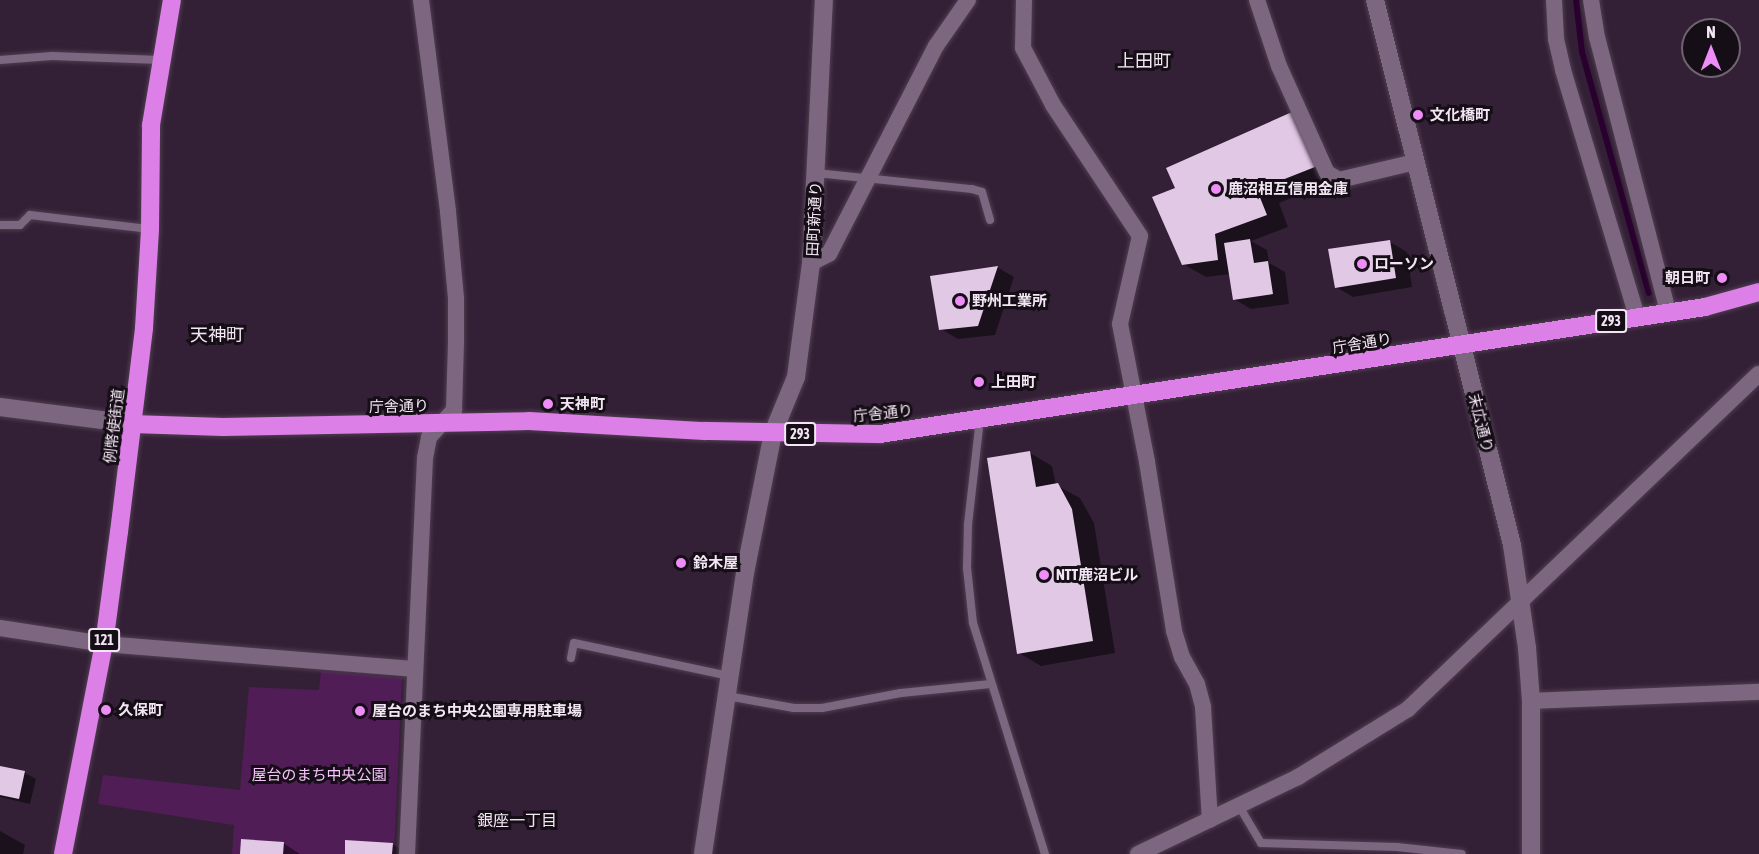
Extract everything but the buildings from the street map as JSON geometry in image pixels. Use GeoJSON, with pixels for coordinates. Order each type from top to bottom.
{"type":"FeatureCollection","features":[{"type":"Feature","properties":{"kind":"highway","name":"例幣使街道"},"geometry":{"type":"LineString","coordinates":[[63,854],[104,644],[144,328],[150,229],[151,125],[160,60],[172,0]]}},
{"type":"Feature","properties":{"kind":"highway","name":"庁舎通り"},"geometry":{"type":"LineString","coordinates":[[132,424],[223,427],[529,421],[773,433],[880,434],[1705,307],[1759,292]]}},
{"type":"Feature","properties":{"kind":"street"},"geometry":{"type":"LineString","coordinates":[[407,854],[413,669],[425,458],[429,437],[454,410],[456,298],[448,211],[421,0]]}},
{"type":"Feature","properties":{"kind":"street","name":"田町新通り"},"geometry":{"type":"LineString","coordinates":[[703,854],[746,573],[773,433],[796,377],[811,263],[824,0]]}},
{"type":"Feature","properties":{"kind":"street"},"geometry":{"type":"LineString","coordinates":[[811,263],[829,254],[866,178],[936,46],[968,0]]}},
{"type":"Feature","properties":{"kind":"street"},"geometry":{"type":"LineString","coordinates":[[1024,0],[1023,48],[1053,105],[1140,236],[1120,324],[1174,631],[1182,657],[1197,684],[1203,707],[1210,820]]}},
{"type":"Feature","properties":{"kind":"street"},"geometry":{"type":"LineString","coordinates":[[1257,0],[1279,66],[1327,173],[1339,180],[1415,162]]}},
{"type":"Feature","properties":{"kind":"street","name":"末広通り"},"geometry":{"type":"LineString","coordinates":[[1375,0],[1512,545],[1521,599],[1531,701],[1531,854]]}},
{"type":"Feature","properties":{"kind":"street"},"geometry":{"type":"LineString","coordinates":[[1554,0],[1556,39],[1563,70],[1637,317]]}},
{"type":"Feature","properties":{"kind":"street"},"geometry":{"type":"LineString","coordinates":[[1591,0],[1600,48],[1668,312]]}},
{"type":"Feature","properties":{"kind":"street"},"geometry":{"type":"LineString","coordinates":[[1143,853],[1298,777],[1408,710],[1521,599],[1759,374]]}},
{"type":"Feature","properties":{"kind":"street","name":"庁舎通り"},"geometry":{"type":"LineString","coordinates":[[0,407],[132,424]]}},
{"type":"Feature","properties":{"kind":"street"},"geometry":{"type":"LineString","coordinates":[[0,628],[104,644],[413,669]]}},
{"type":"Feature","properties":{"kind":"street"},"geometry":{"type":"LineString","coordinates":[[1531,701],[1759,692]]}},
{"type":"Feature","properties":{"kind":"lane"},"geometry":{"type":"LineString","coordinates":[[0,60],[52,56],[160,60]]}},
{"type":"Feature","properties":{"kind":"lane"},"geometry":{"type":"LineString","coordinates":[[816,173],[982,192],[990,220]]}},
{"type":"Feature","properties":{"kind":"lane"},"geometry":{"type":"LineString","coordinates":[[0,225],[20,225],[30,215],[150,229]]}},
{"type":"Feature","properties":{"kind":"lane"},"geometry":{"type":"LineString","coordinates":[[980,419],[968,524],[967,568],[973,623],[1045,854]]}},
{"type":"Feature","properties":{"kind":"lane"},"geometry":{"type":"LineString","coordinates":[[571,658],[574,643],[730,676]]}},
{"type":"Feature","properties":{"kind":"lane"},"geometry":{"type":"LineString","coordinates":[[727,696],[794,708],[822,708],[901,693],[992,684]]}},
{"type":"Feature","properties":{"kind":"lane"},"geometry":{"type":"LineString","coordinates":[[1239,806],[1261,843],[1397,847],[1462,854]]}},
{"type":"Feature","properties":{"kind":"green space","name":"屋台のまち中央公園"},"geometry":{"type":"Polygon","coordinates":[[[321,671],[402,678],[394,854],[232,854],[234,825],[98,804],[103,775],[240,790],[249,687],[319,690],[321,671]]]}},
{"type":"Feature","properties":{"kind":"waterway"},"geometry":{"type":"LineString","coordinates":[[1576,0],[1582,52],[1649,293]]}},
{"type":"Feature","properties":{"kind":"place","name":"文化橋町"},"geometry":{"type":"Point","coordinates":[1418,115]}},
{"type":"Feature","properties":{"kind":"place","name":"鹿沼相互信用金庫"},"geometry":{"type":"Point","coordinates":[1216,189]}},
{"type":"Feature","properties":{"kind":"place","name":"ローソン"},"geometry":{"type":"Point","coordinates":[1362,264]}},
{"type":"Feature","properties":{"kind":"place","name":"朝日町"},"geometry":{"type":"Point","coordinates":[1722,278]}},
{"type":"Feature","properties":{"kind":"place","name":"野州工業所"},"geometry":{"type":"Point","coordinates":[960,301]}},
{"type":"Feature","properties":{"kind":"place","name":"上田町"},"geometry":{"type":"Point","coordinates":[979,382]}},
{"type":"Feature","properties":{"kind":"place","name":"天神町"},"geometry":{"type":"Point","coordinates":[548,404]}},
{"type":"Feature","properties":{"kind":"place","name":"鈴木屋"},"geometry":{"type":"Point","coordinates":[681,563]}},
{"type":"Feature","properties":{"kind":"place","name":"NTT鹿沼ビル"},"geometry":{"type":"Point","coordinates":[1044,575]}},
{"type":"Feature","properties":{"kind":"place","name":"久保町"},"geometry":{"type":"Point","coordinates":[106,710]}},
{"type":"Feature","properties":{"kind":"place","name":"屋台のまち中央公園専用駐車場"},"geometry":{"type":"Point","coordinates":[360,711]}},
{"type":"Feature","properties":{"kind":"district","name":"上田町"},"geometry":{"type":"Point","coordinates":[1144,61]}},
{"type":"Feature","properties":{"kind":"district","name":"天神町"},"geometry":{"type":"Point","coordinates":[217,335]}},
{"type":"Feature","properties":{"kind":"district","name":"銀座一丁目"},"geometry":{"type":"Point","coordinates":[517,820]}}]}
